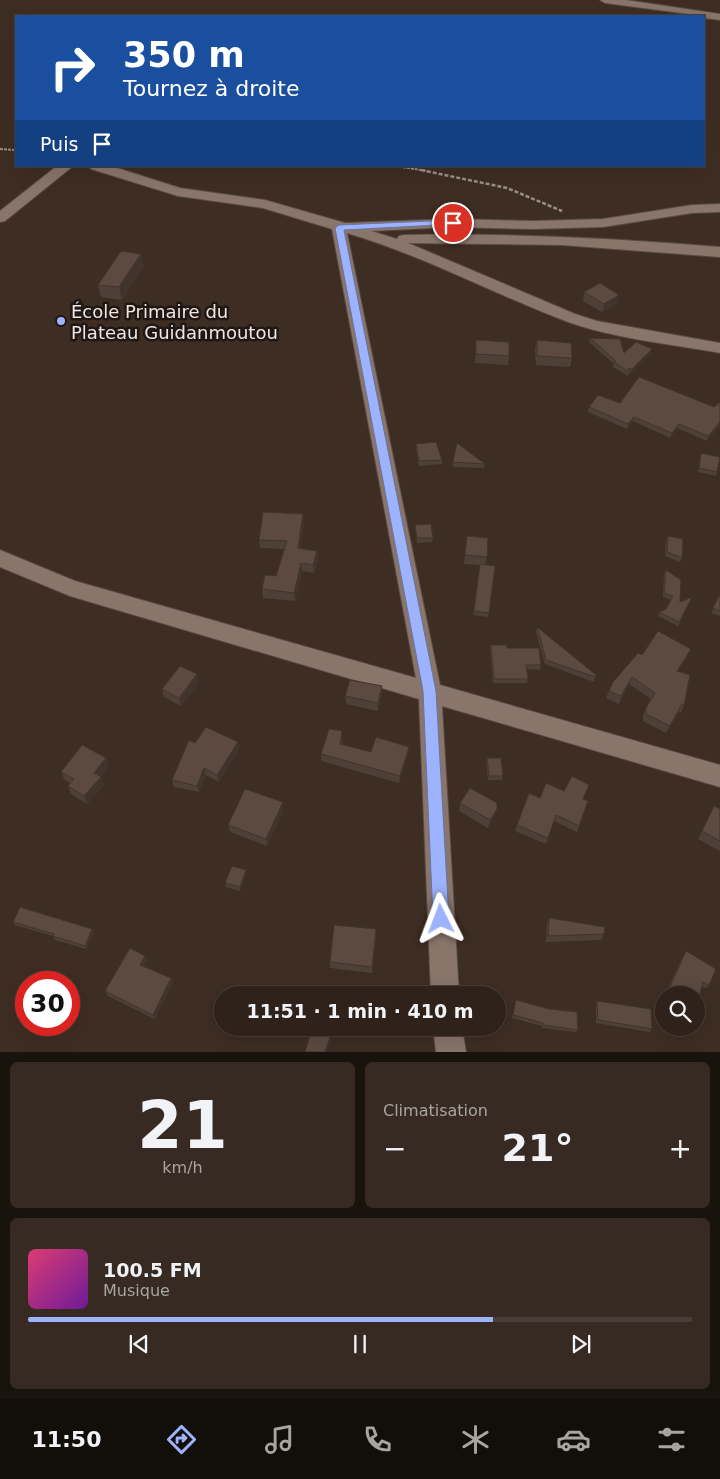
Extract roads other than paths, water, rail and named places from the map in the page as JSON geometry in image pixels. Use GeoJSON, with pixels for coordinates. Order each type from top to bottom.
{"type":"FeatureCollection","features":[{"type":"Feature","properties":{"kind":"street"},"geometry":{"type":"LineString","coordinates":[[605,0],[720,17]]}},
{"type":"Feature","properties":{"kind":"street"},"geometry":{"type":"LineString","coordinates":[[0,218],[65,167]]}},
{"type":"Feature","properties":{"kind":"street"},"geometry":{"type":"LineString","coordinates":[[99,167],[178,192],[265,204],[339,228],[382,239],[431,257],[569,317],[602,326],[720,348]]}},
{"type":"Feature","properties":{"kind":"street"},"geometry":{"type":"LineString","coordinates":[[339,228],[453,223],[540,225],[603,223],[692,209],[720,208]]}},
{"type":"Feature","properties":{"kind":"street"},"geometry":{"type":"LineString","coordinates":[[339,228],[430,691],[445,986]]}},
{"type":"Feature","properties":{"kind":"street"},"geometry":{"type":"LineString","coordinates":[[382,239],[450,238],[630,243],[720,252]]}},
{"type":"Feature","properties":{"kind":"street"},"geometry":{"type":"LineString","coordinates":[[0,558],[70,588],[720,776]]}},
{"type":"Feature","properties":{"kind":"street"},"geometry":{"type":"LineString","coordinates":[[449,1036],[451,1052]]}},
{"type":"Feature","properties":{"kind":"place","name":"École Primaire du Plateau Guidanmoutou"},"geometry":{"type":"Point","coordinates":[61,321]}}]}
